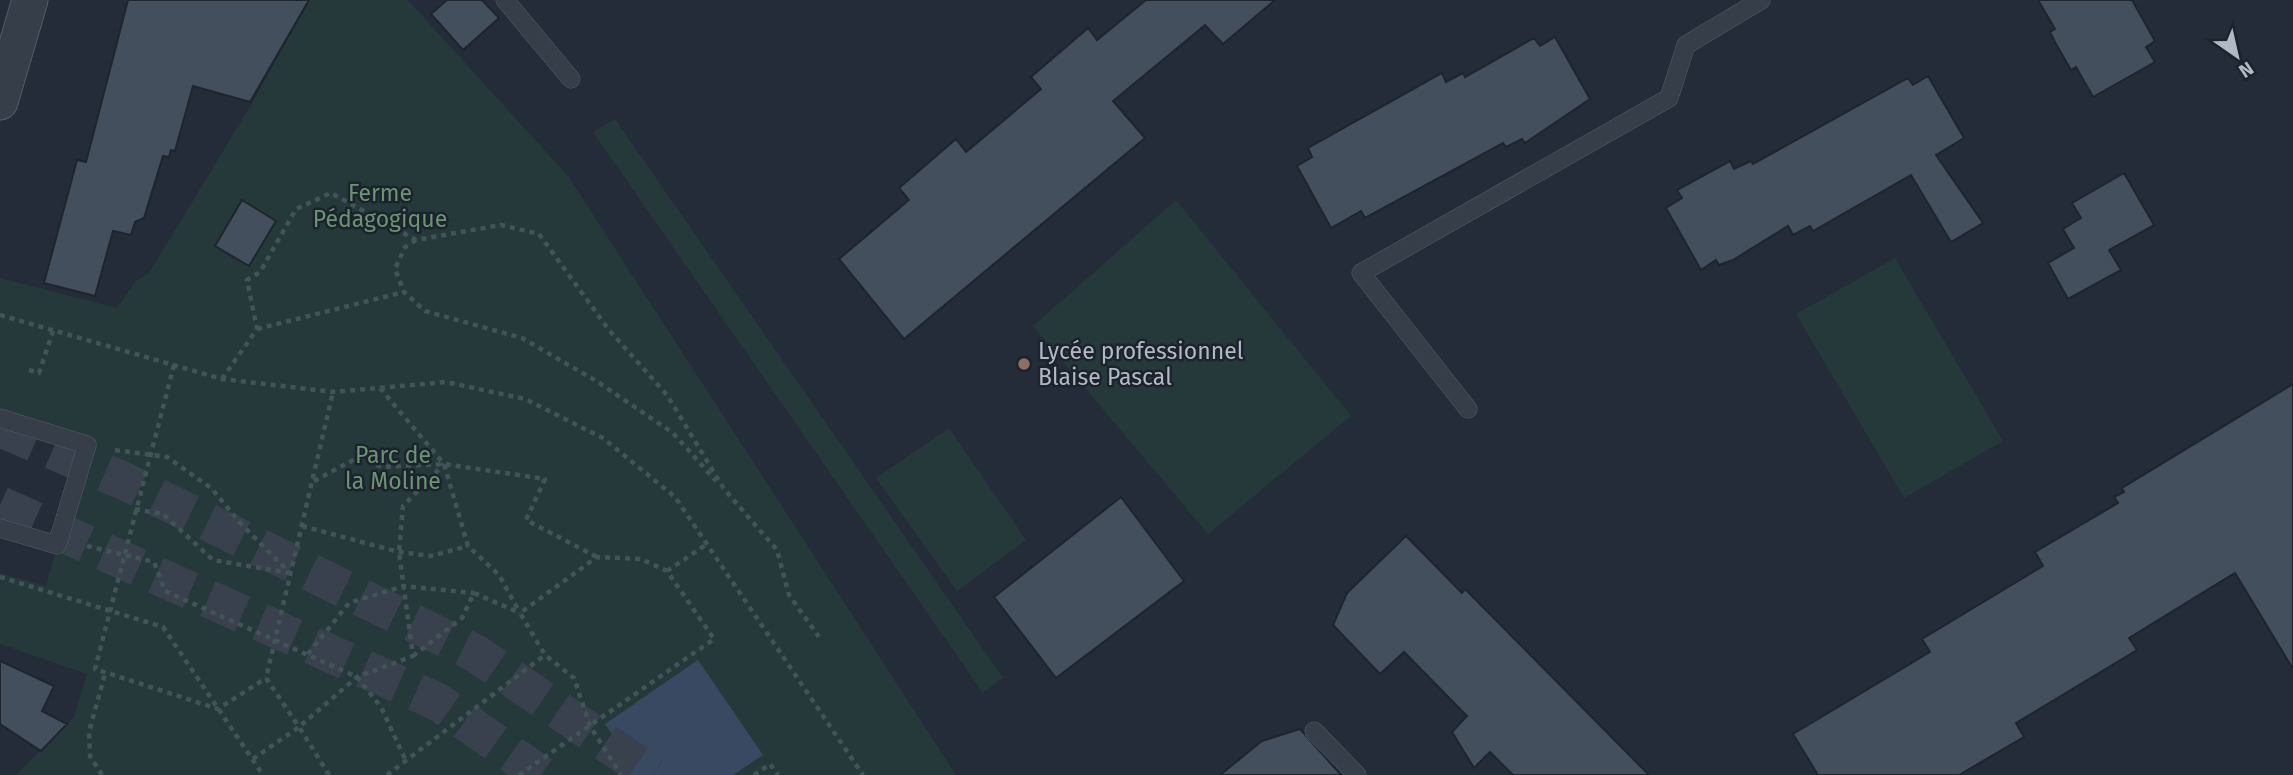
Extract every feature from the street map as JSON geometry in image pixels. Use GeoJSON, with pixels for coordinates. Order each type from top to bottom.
{"type":"FeatureCollection","features":[{"type":"Feature","properties":{"kind":"street"},"geometry":{"type":"LineString","coordinates":[[0,102],[30,0]]}},
{"type":"Feature","properties":{"kind":"lane"},"geometry":{"type":"LineString","coordinates":[[505,0],[571,79]]}},
{"type":"Feature","properties":{"kind":"lane"},"geometry":{"type":"LineString","coordinates":[[1468,409],[1361,273],[1669,98],[1686,45],[1761,0]]}},
{"type":"Feature","properties":{"kind":"lane"},"geometry":{"type":"LineString","coordinates":[[0,418],[87,444],[57,545],[0,528]]}},
{"type":"Feature","properties":{"kind":"lane"},"geometry":{"type":"LineString","coordinates":[[1314,731],[1357,775]]}},
{"type":"Feature","properties":{"kind":"path"},"geometry":{"type":"LineString","coordinates":[[257,329],[247,280],[260,272],[296,209],[331,192],[416,240]]}},
{"type":"Feature","properties":{"kind":"path"},"geometry":{"type":"LineString","coordinates":[[724,489],[667,395],[609,330],[539,234],[501,225],[416,240],[405,247],[395,269],[404,292],[425,311],[522,338],[598,382],[673,433],[776,550],[789,595],[819,637]]}},
{"type":"Feature","properties":{"kind":"path"},"geometry":{"type":"LineString","coordinates":[[222,379],[257,329],[404,292]]}},
{"type":"Feature","properties":{"kind":"path"},"geometry":{"type":"LineString","coordinates":[[0,315],[222,379],[333,392],[446,382],[525,399],[603,438],[675,497],[863,775]]}},
{"type":"Feature","properties":{"kind":"path"},"geometry":{"type":"LineString","coordinates":[[29,370],[39,373],[53,331]]}},
{"type":"Feature","properties":{"kind":"path"},"geometry":{"type":"LineString","coordinates":[[173,365],[95,668],[105,674],[218,709]]}},
{"type":"Feature","properties":{"kind":"path"},"geometry":{"type":"LineString","coordinates":[[380,388],[444,464],[468,546],[499,575],[545,655],[574,678],[590,726],[621,775]]}},
{"type":"Feature","properties":{"kind":"path"},"geometry":{"type":"LineString","coordinates":[[218,709],[266,678],[333,392]]}},
{"type":"Feature","properties":{"kind":"path"},"geometry":{"type":"LineString","coordinates":[[148,456],[167,457],[211,488],[242,525],[291,573]]}},
{"type":"Feature","properties":{"kind":"path"},"geometry":{"type":"LineString","coordinates":[[313,481],[359,457],[383,467],[444,464],[545,479],[526,520],[597,557],[641,559],[667,571],[714,639],[519,775]]}},
{"type":"Feature","properties":{"kind":"path"},"geometry":{"type":"LineString","coordinates":[[413,656],[399,552],[403,506],[444,464]]}},
{"type":"Feature","properties":{"kind":"path"},"geometry":{"type":"LineString","coordinates":[[135,509],[163,514],[213,560],[291,573]]}},
{"type":"Feature","properties":{"kind":"path"},"geometry":{"type":"LineString","coordinates":[[302,526],[399,552],[431,556],[468,546]]}},
{"type":"Feature","properties":{"kind":"path"},"geometry":{"type":"LineString","coordinates":[[60,535],[93,548],[154,562],[166,591],[356,677],[381,708],[406,761]]}},
{"type":"Feature","properties":{"kind":"path"},"geometry":{"type":"LineString","coordinates":[[667,571],[707,544]]}},
{"type":"Feature","properties":{"kind":"path"},"geometry":{"type":"LineString","coordinates":[[520,613],[597,557]]}},
{"type":"Feature","properties":{"kind":"path"},"geometry":{"type":"LineString","coordinates":[[0,577],[110,608],[163,627],[263,775]]}},
{"type":"Feature","properties":{"kind":"path"},"geometry":{"type":"LineString","coordinates":[[308,654],[349,603],[404,586],[474,593],[520,613]]}},
{"type":"Feature","properties":{"kind":"path"},"geometry":{"type":"LineString","coordinates":[[253,760],[299,727],[356,677],[413,656],[462,618],[474,593]]}},
{"type":"Feature","properties":{"kind":"path"},"geometry":{"type":"LineString","coordinates":[[387,775],[545,655]]}},
{"type":"Feature","properties":{"kind":"path"},"geometry":{"type":"LineString","coordinates":[[102,775],[90,756],[89,732],[105,674]]}},
{"type":"Feature","properties":{"kind":"path"},"geometry":{"type":"LineString","coordinates":[[266,678],[330,775]]}},
{"type":"Feature","properties":{"kind":"path"},"geometry":{"type":"LineString","coordinates":[[754,775],[770,764],[778,775]]}},
{"type":"Feature","properties":{"kind":"green space","name":"Parc de la Moline"},"geometry":{"type":"Polygon","coordinates":[[[310,0],[408,0],[568,176],[956,775],[16,775],[74,717],[87,674],[0,644],[0,573],[46,586],[86,445],[0,415],[0,278],[117,308],[136,281],[149,273],[251,105],[310,0]]]}},
{"type":"Feature","properties":{"kind":"green space"},"geometry":{"type":"Polygon","coordinates":[[[615,119],[1003,678],[983,693],[593,132],[615,119]]]}},
{"type":"Feature","properties":{"kind":"green space"},"geometry":{"type":"Polygon","coordinates":[[[1176,200],[1351,416],[1208,534],[1033,326],[1176,200]]]}},
{"type":"Feature","properties":{"kind":"green space"},"geometry":{"type":"Polygon","coordinates":[[[1895,258],[2003,441],[1904,498],[1796,314],[1895,258]]]}},
{"type":"Feature","properties":{"kind":"green space"},"geometry":{"type":"Polygon","coordinates":[[[949,428],[1026,540],[957,591],[876,478],[949,428]]]}},
{"type":"Feature","properties":{"kind":"water"},"geometry":{"type":"Polygon","coordinates":[[[698,660],[763,755],[733,775],[641,775],[605,724],[698,660]]]}},
{"type":"Feature","properties":{"kind":"building"},"geometry":{"type":"Polygon","coordinates":[[[128,0],[309,0],[250,102],[193,86],[175,151],[171,150],[169,157],[163,156],[144,218],[135,222],[131,235],[113,231],[95,296],[44,283],[77,160],[86,162],[128,0]]]}},
{"type":"Feature","properties":{"kind":"building"},"geometry":{"type":"Polygon","coordinates":[[[447,0],[482,0],[499,18],[463,50],[431,14],[447,0]]]}},
{"type":"Feature","properties":{"kind":"building"},"geometry":{"type":"Polygon","coordinates":[[[1146,0],[1275,0],[1223,44],[1205,25],[1113,101],[1145,138],[904,339],[839,259],[909,200],[899,188],[956,139],[966,152],[1041,89],[1031,77],[1088,28],[1097,40],[1146,0]]]}},
{"type":"Feature","properties":{"kind":"building"},"geometry":{"type":"Polygon","coordinates":[[[2038,0],[2132,0],[2155,41],[2146,47],[2155,62],[2093,97],[2076,67],[2071,70],[2056,44],[2050,32],[2055,29],[2038,0]]]}},
{"type":"Feature","properties":{"kind":"building"},"geometry":{"type":"Polygon","coordinates":[[[1555,37],[1590,99],[1525,143],[1522,139],[1506,147],[1503,143],[1365,218],[1361,211],[1331,228],[1297,166],[1312,157],[1308,148],[1442,73],[1446,82],[1463,73],[1465,77],[1534,38],[1540,46],[1555,37]]]}},
{"type":"Feature","properties":{"kind":"building"},"geometry":{"type":"Polygon","coordinates":[[[1928,76],[1964,138],[1936,155],[1983,223],[1951,242],[1911,175],[1813,231],[1810,226],[1793,235],[1788,226],[1733,260],[1719,265],[1716,260],[1701,270],[1666,208],[1682,198],[1677,190],[1730,161],[1734,169],[1751,161],[1753,164],[1908,78],[1913,85],[1928,76]]]}},
{"type":"Feature","properties":{"kind":"building"},"geometry":{"type":"Polygon","coordinates":[[[2124,173],[2154,225],[2109,250],[2121,270],[2068,299],[2048,263],[2074,248],[2063,229],[2081,218],[2072,203],[2124,173]]]}},
{"type":"Feature","properties":{"kind":"building"},"geometry":{"type":"Polygon","coordinates":[[[242,200],[276,221],[249,266],[215,246],[242,200]]]}},
{"type":"Feature","properties":{"kind":"building"},"geometry":{"type":"Polygon","coordinates":[[[2293,384],[2293,669],[2235,573],[2129,638],[2137,650],[2016,723],[2024,737],[1959,775],[1818,775],[1793,734],[1930,652],[1922,639],[2043,566],[2035,552],[2118,503],[2114,497],[2124,492],[2122,488],[2293,384]]]}},
{"type":"Feature","properties":{"kind":"building"},"geometry":{"type":"Polygon","coordinates":[[[1121,497],[1184,581],[1056,678],[994,597],[1121,497]]]}},
{"type":"Feature","properties":{"kind":"building"},"geometry":{"type":"Polygon","coordinates":[[[1406,536],[1462,593],[1465,589],[1649,775],[1513,775],[1490,752],[1474,768],[1452,732],[1467,716],[1404,652],[1380,674],[1333,625],[1347,593],[1406,536]]]}},
{"type":"Feature","properties":{"kind":"building"},"geometry":{"type":"Polygon","coordinates":[[[0,661],[54,686],[42,711],[67,724],[41,751],[0,724],[0,661]]]}},
{"type":"Feature","properties":{"kind":"building"},"geometry":{"type":"Polygon","coordinates":[[[1300,729],[1341,775],[1220,775],[1262,741],[1300,729]]]}},
{"type":"Feature","properties":{"kind":"waterway"},"geometry":{"type":"LineString","coordinates":[[631,775],[638,770]]}},
{"type":"Feature","properties":{"kind":"tunnel"},"geometry":{"type":"LineString","coordinates":[[0,428],[124,481],[475,653],[653,775]]}},
{"type":"Feature","properties":{"kind":"tunnel"},"geometry":{"type":"LineString","coordinates":[[0,505],[438,702],[541,775]]}},
{"type":"Feature","properties":{"kind":"place","name":"Lycée professionnel Blaise Pascal"},"geometry":{"type":"Point","coordinates":[1024,364]}},
{"type":"Feature","properties":{"kind":"park label","name":"Ferme Pédagogique"},"geometry":{"type":"Point","coordinates":[380,206]}}]}
